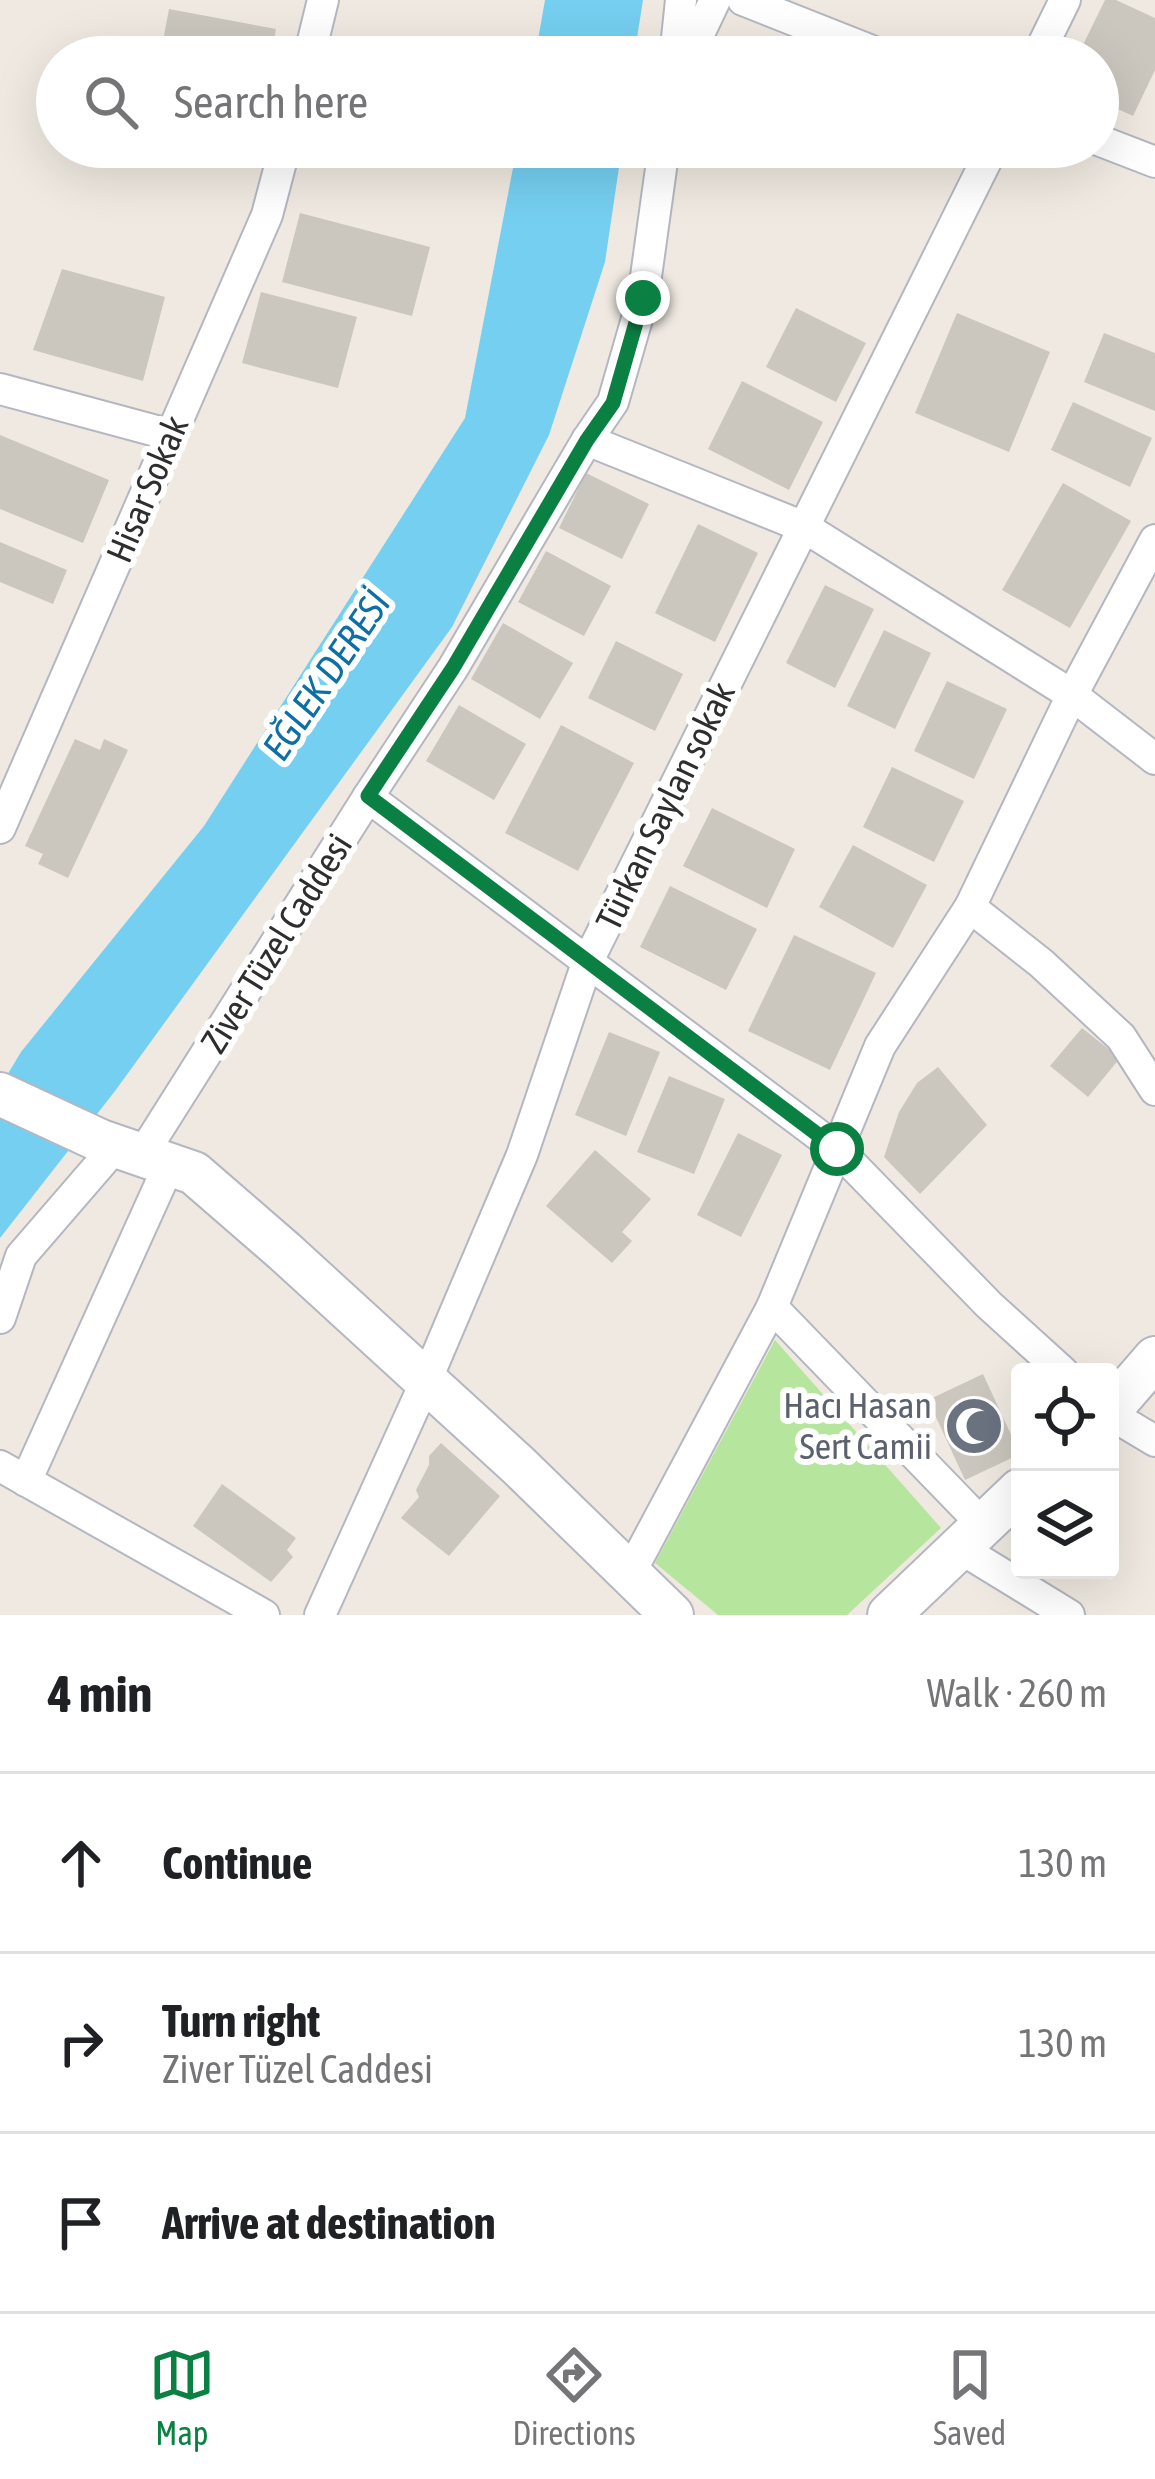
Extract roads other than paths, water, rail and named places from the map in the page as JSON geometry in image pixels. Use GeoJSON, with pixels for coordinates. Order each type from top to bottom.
{"type":"FeatureCollection","features":[{"type":"Feature","properties":{"kind":"street"},"geometry":{"type":"LineString","coordinates":[[314,36],[323,0]]}},
{"type":"Feature","properties":{"kind":"street"},"geometry":{"type":"LineString","coordinates":[[677,36],[681,0]]}},
{"type":"Feature","properties":{"kind":"street"},"geometry":{"type":"LineString","coordinates":[[698,36],[715,0]]}},
{"type":"Feature","properties":{"kind":"street"},"geometry":{"type":"LineString","coordinates":[[742,0],[834,36]]}},
{"type":"Feature","properties":{"kind":"street"},"geometry":{"type":"LineString","coordinates":[[1047,36],[1065,0]]}},
{"type":"Feature","properties":{"kind":"street"},"geometry":{"type":"LineString","coordinates":[[1119,148],[1155,162]]}},
{"type":"Feature","properties":{"kind":"street","name":"Hisar Sokak"},"geometry":{"type":"LineString","coordinates":[[0,829],[267,215],[279,168]]}},
{"type":"Feature","properties":{"kind":"street","name":"Ziver Tüzel Caddesi"},"geometry":{"type":"LineString","coordinates":[[132,1152],[453,668],[613,403],[643,298],[661,168]]}},
{"type":"Feature","properties":{"kind":"street","name":"Türkan Saylan sokak"},"geometry":{"type":"LineString","coordinates":[[320,1615],[522,1155],[587,963],[983,168]]}},
{"type":"Feature","properties":{"kind":"street"},"geometry":{"type":"LineString","coordinates":[[0,389],[171,435]]}},
{"type":"Feature","properties":{"kind":"street"},"geometry":{"type":"LineString","coordinates":[[587,440],[804,527],[1072,695],[1155,759]]}},
{"type":"Feature","properties":{"kind":"street"},"geometry":{"type":"LineString","coordinates":[[629,1575],[772,1306],[880,1046],[970,907],[1072,695],[1155,540]]}},
{"type":"Feature","properties":{"kind":"street"},"geometry":{"type":"LineString","coordinates":[[368,796],[837,1149],[989,1305],[1053,1363]]}},
{"type":"Feature","properties":{"kind":"street"},"geometry":{"type":"LineString","coordinates":[[970,907],[1041,963],[1121,1037],[1155,1090]]}},
{"type":"Feature","properties":{"kind":"street"},"geometry":{"type":"LineString","coordinates":[[0,1094],[132,1152],[194,1173],[519,1466],[672,1615]]}},
{"type":"Feature","properties":{"kind":"street"},"geometry":{"type":"LineString","coordinates":[[0,1318],[21,1256],[132,1152]]}},
{"type":"Feature","properties":{"kind":"street"},"geometry":{"type":"LineString","coordinates":[[132,1152],[13,1473],[264,1615]]}},
{"type":"Feature","properties":{"kind":"street"},"geometry":{"type":"LineString","coordinates":[[772,1306],[970,1536],[1069,1615]]}},
{"type":"Feature","properties":{"kind":"street"},"geometry":{"type":"LineString","coordinates":[[1119,1401],[1155,1358]]}},
{"type":"Feature","properties":{"kind":"street"},"geometry":{"type":"LineString","coordinates":[[1119,1418],[1155,1441]]}},
{"type":"Feature","properties":{"kind":"street"},"geometry":{"type":"LineString","coordinates":[[889,1615],[1011,1498]]}},
{"type":"Feature","properties":{"kind":"water"},"geometry":{"type":"Polygon","coordinates":[[[545,0],[643,0],[637,36],[539,36],[545,0]]]}},
{"type":"Feature","properties":{"kind":"water","name":"EĞLEK DERESİ"},"geometry":{"type":"Polygon","coordinates":[[[513,168],[619,168],[605,262],[549,435],[452,627],[115,1091],[0,1238],[0,1087],[21,1052],[204,826],[465,418],[513,168]]]}},
{"type":"Feature","properties":{"kind":"place","name":"Hacı Hasan Sert Camii"},"geometry":{"type":"Point","coordinates":[974,1426]}}]}
